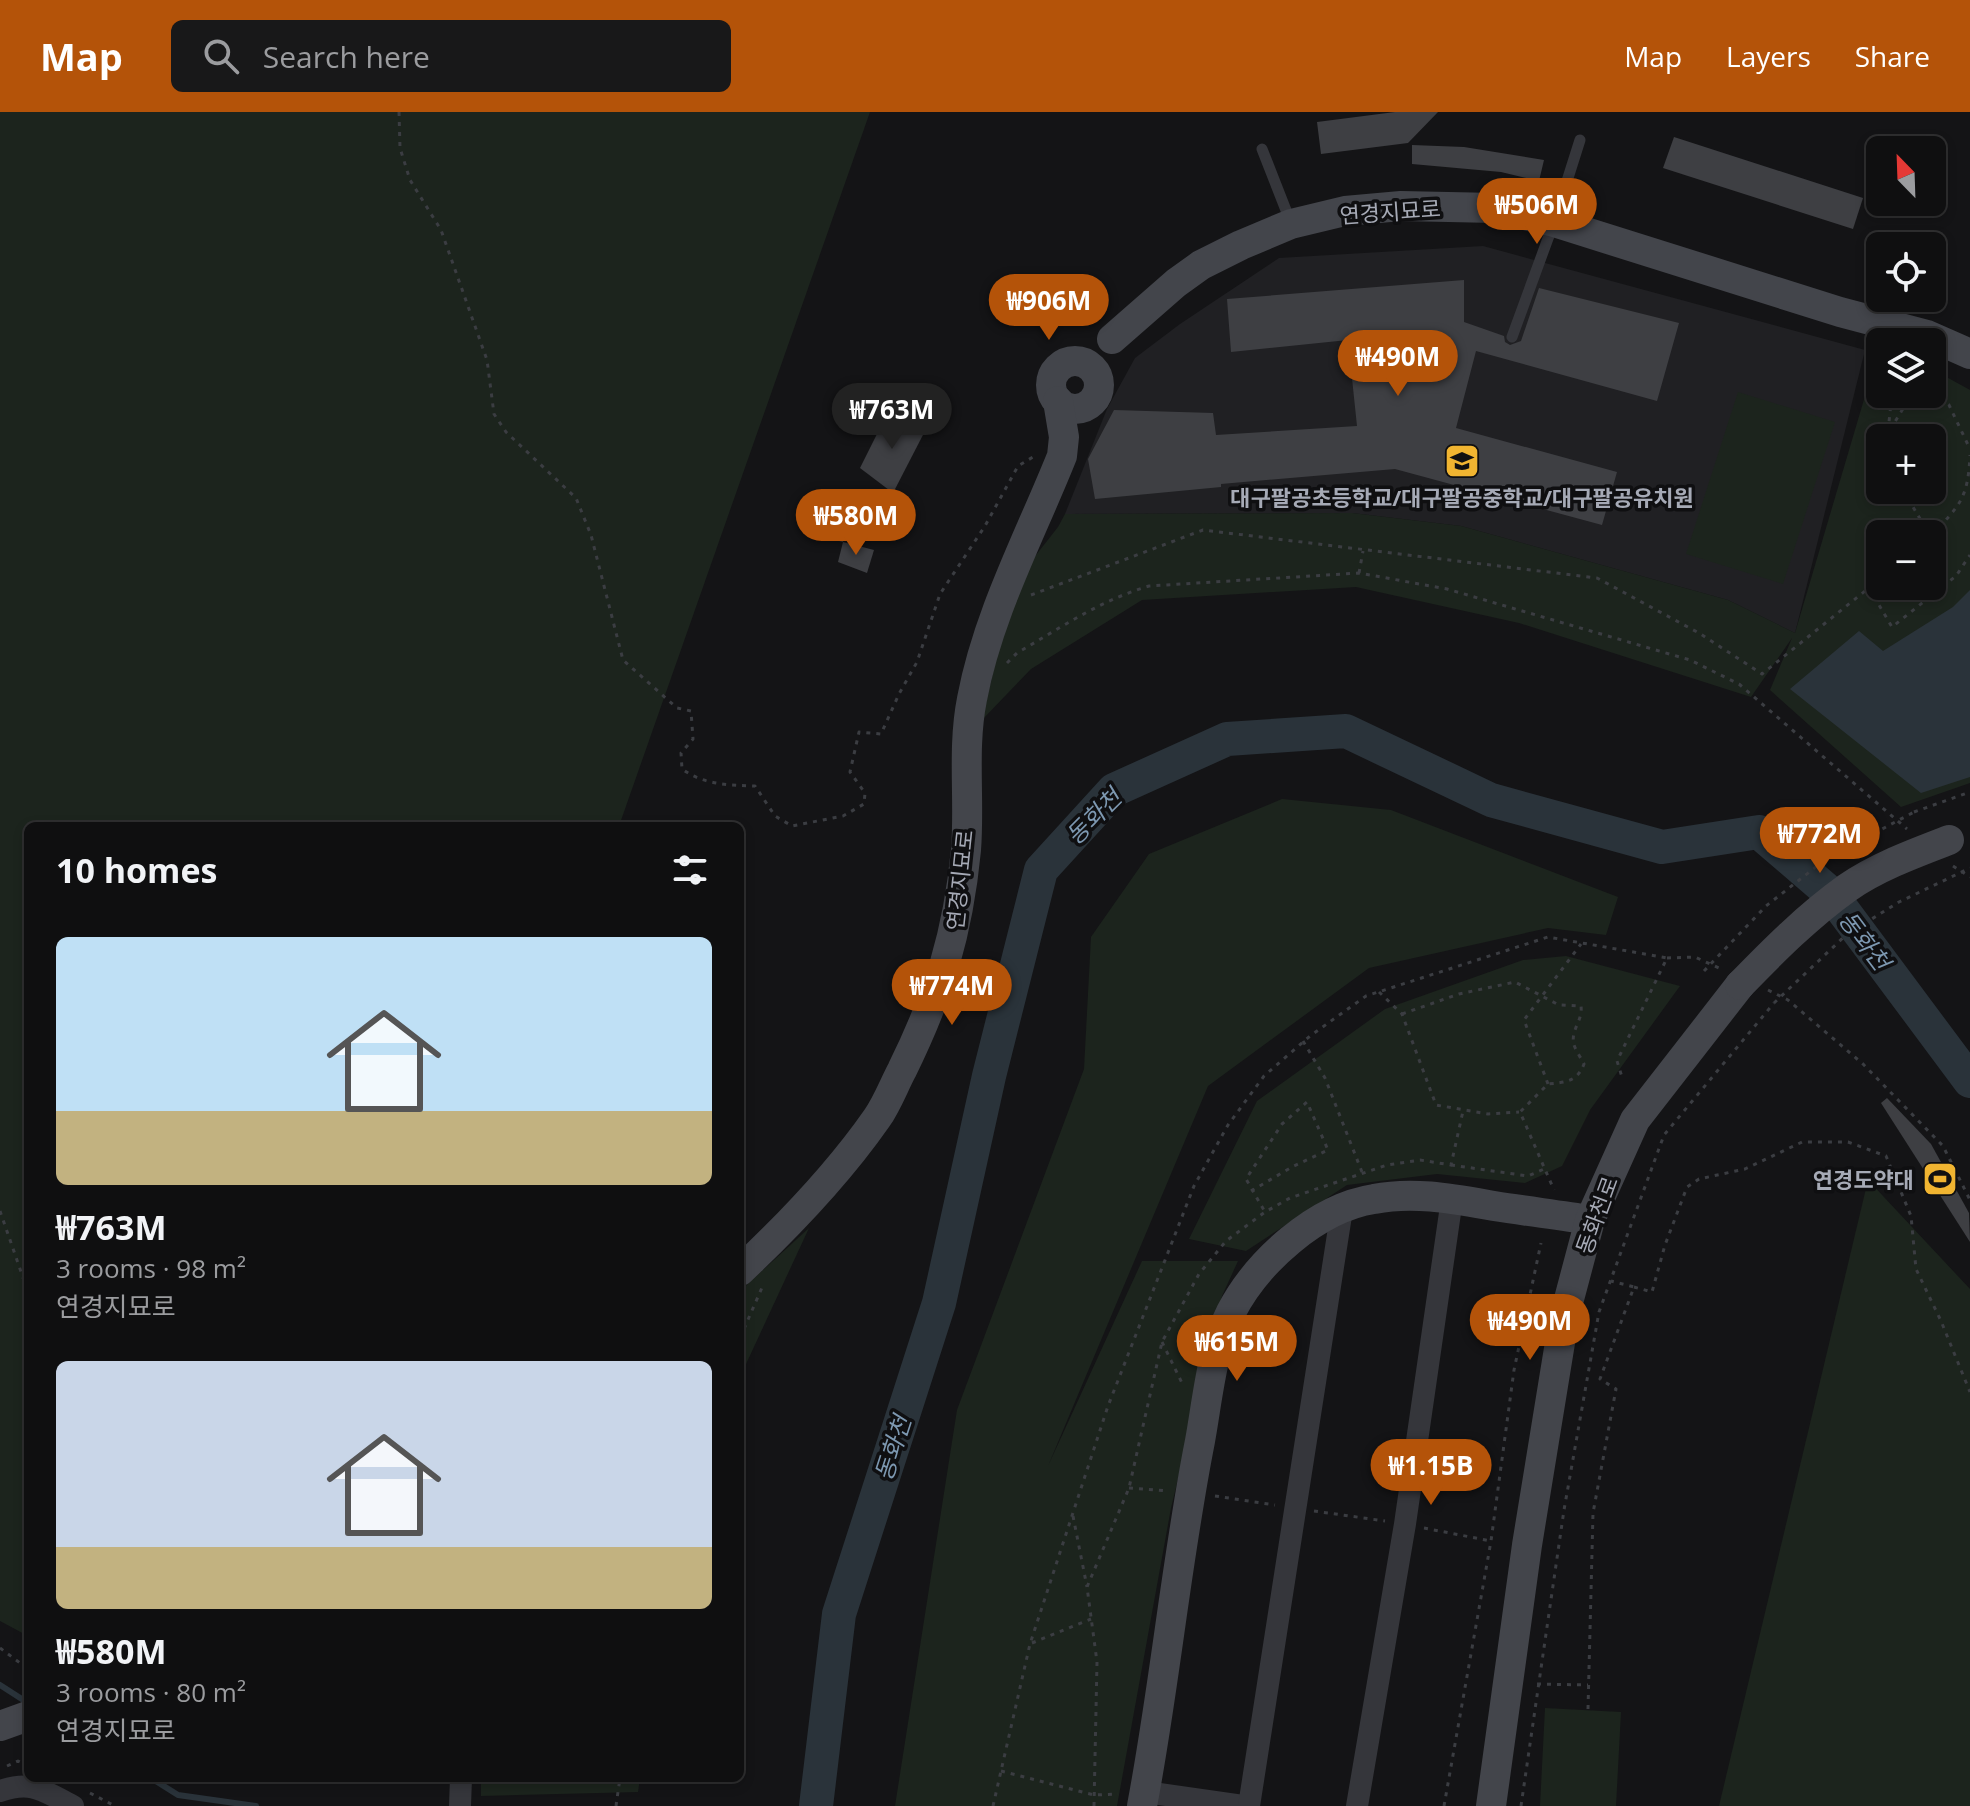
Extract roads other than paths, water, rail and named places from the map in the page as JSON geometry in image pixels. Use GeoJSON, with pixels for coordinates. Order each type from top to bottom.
{"type":"FeatureCollection","features":[{"type":"Feature","properties":{"kind":"street","name":"연경지묘로"},"geometry":{"type":"LineString","coordinates":[[1089,370],[1112,339],[1201,265],[1291,224],[1345,211],[1401,206],[1496,208],[1554,222],[1840,312],[1927,335],[1970,354]]}},
{"type":"Feature","properties":{"kind":"street"},"geometry":{"type":"LineString","coordinates":[[1065,364],[1089,370],[1099,385],[1094,400],[1069,405],[1052,388],[1054,374],[1065,364]]}},
{"type":"Feature","properties":{"kind":"street","name":"연경지묘로"},"geometry":{"type":"LineString","coordinates":[[744,1267],[780,1233],[833,1174],[879,1116],[920,1033],[942,978],[956,929],[966,848],[967,742],[972,699],[997,608],[1062,456],[1069,405]]}},
{"type":"Feature","properties":{"kind":"street","name":"동화천로"},"geometry":{"type":"LineString","coordinates":[[1491,1806],[1527,1545],[1564,1318],[1590,1220],[1635,1120],[1741,980],[1796,928],[1850,886],[1909,855],[1954,844]]}},
{"type":"Feature","properties":{"kind":"street"},"geometry":{"type":"LineString","coordinates":[[1342,1209],[1246,1806],[1138,1797],[1216,1348],[1248,1283],[1273,1254],[1309,1227],[1342,1209],[1371,1199],[1431,1196],[1590,1220]]}},
{"type":"Feature","properties":{"kind":"street"},"geometry":{"type":"LineString","coordinates":[[1357,1806],[1405,1524],[1452,1199]]}},
{"type":"Feature","properties":{"kind":"street"},"geometry":{"type":"LineString","coordinates":[[0,1726],[24,1717]]}},
{"type":"Feature","properties":{"kind":"street"},"geometry":{"type":"LineString","coordinates":[[460,1806],[461,1782]]}},
{"type":"Feature","properties":{"kind":"street"},"geometry":{"type":"LineString","coordinates":[[0,1791],[20,1784],[38,1788],[73,1806]]}},
{"type":"Feature","properties":{"kind":"lane"},"geometry":{"type":"LineString","coordinates":[[1512,337],[1580,140]]}},
{"type":"Feature","properties":{"kind":"lane"},"geometry":{"type":"LineString","coordinates":[[1262,149],[1291,224]]}},
{"type":"Feature","properties":{"kind":"waterway","name":"동화천"},"geometry":{"type":"LineString","coordinates":[[816,1806],[839,1614],[939,1303],[989,1076],[1041,870],[1114,790],[1227,739],[1346,731],[1491,800],[1662,847],[1759,832],[1830,893],[1970,1081]]}},
{"type":"Feature","properties":{"kind":"waterway"},"geometry":{"type":"LineString","coordinates":[[0,1685],[24,1700]]}},
{"type":"Feature","properties":{"kind":"waterway"},"geometry":{"type":"LineString","coordinates":[[157,1782],[178,1795],[256,1806]]}},
{"type":"Feature","properties":{"kind":"place","name":"대구팔공초등학교/대구팔공중학교/대구팔공유치원"},"geometry":{"type":"Point","coordinates":[1462,461]}},
{"type":"Feature","properties":{"kind":"place","name":"연경도약대"},"geometry":{"type":"Point","coordinates":[1940,1179]}}]}
